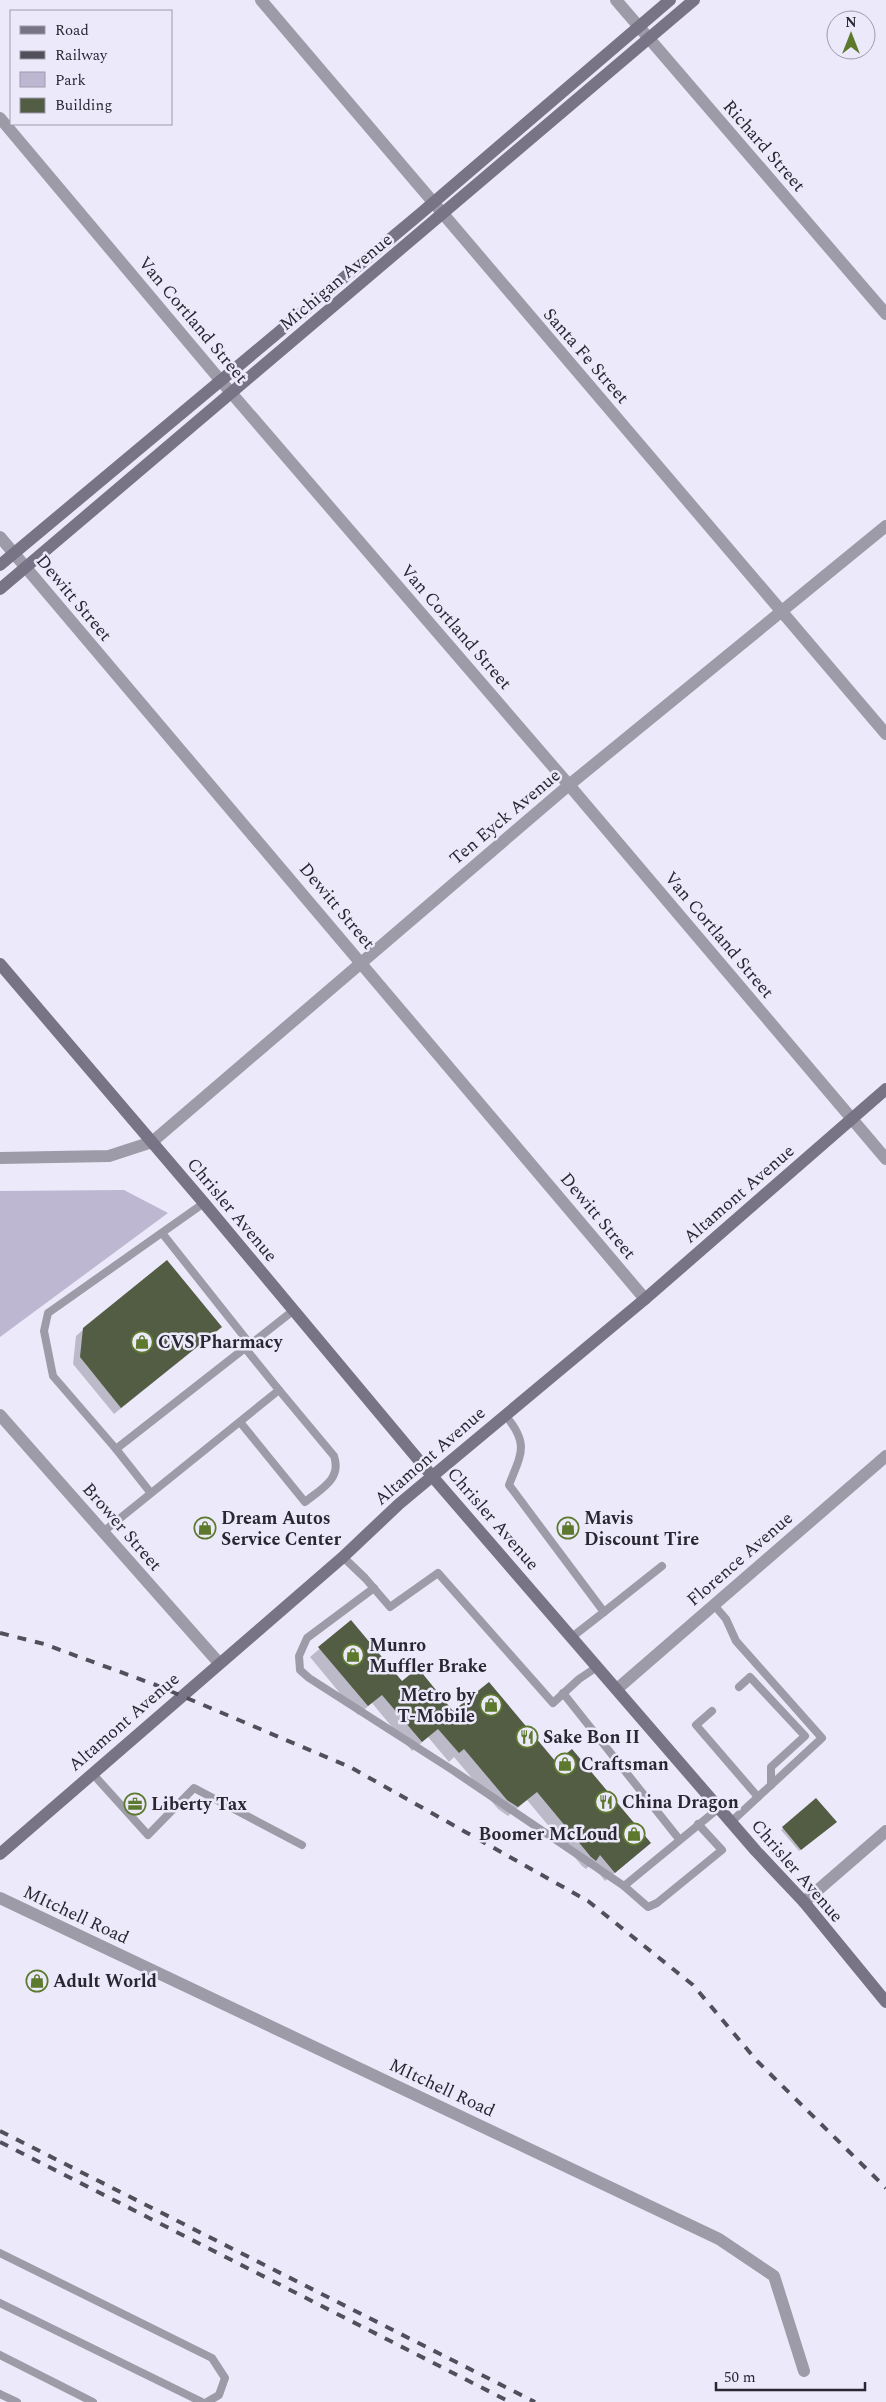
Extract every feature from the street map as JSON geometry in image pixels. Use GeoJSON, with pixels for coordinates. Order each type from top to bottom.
{"type":"FeatureCollection","features":[{"type":"Feature","properties":{"kind":"street","name":"Santa Fe Street"},"geometry":{"type":"LineString","coordinates":[[261,0],[442,215],[782,610],[886,734]]}},
{"type":"Feature","properties":{"kind":"street","name":"Richard Street"},"geometry":{"type":"LineString","coordinates":[[616,0],[886,314]]}},
{"type":"Feature","properties":{"kind":"street","name":"Michigan Avenue"},"geometry":{"type":"LineString","coordinates":[[0,565],[221,381],[670,0]]}},
{"type":"Feature","properties":{"kind":"street","name":"Michigan Avenue"},"geometry":{"type":"LineString","coordinates":[[0,589],[694,0]]}},
{"type":"Feature","properties":{"kind":"street","name":"Van Cortland Street"},"geometry":{"type":"LineString","coordinates":[[0,118],[221,381],[569,785],[886,1158]]}},
{"type":"Feature","properties":{"kind":"street","name":"Ten Eyck Avenue"},"geometry":{"type":"LineString","coordinates":[[152,1142],[569,785],[886,526]]}},
{"type":"Feature","properties":{"kind":"street","name":"Dewitt Street"},"geometry":{"type":"LineString","coordinates":[[0,537],[646,1299]]}},
{"type":"Feature","properties":{"kind":"street","name":"Chrisler Avenue"},"geometry":{"type":"LineString","coordinates":[[0,964],[204,1203],[432,1476],[731,1822],[804,1902],[886,2002]]}},
{"type":"Feature","properties":{"kind":"street","name":"Altamont Avenue"},"geometry":{"type":"LineString","coordinates":[[0,1854],[218,1663],[343,1557],[432,1476],[646,1299],[886,1089]]}},
{"type":"Feature","properties":{"kind":"street"},"geometry":{"type":"LineString","coordinates":[[0,1158],[109,1156],[152,1142]]}},
{"type":"Feature","properties":{"kind":"street","name":"Brower Street"},"geometry":{"type":"LineString","coordinates":[[0,1415],[218,1663]]}},
{"type":"Feature","properties":{"kind":"street","name":"Florence Avenue"},"geometry":{"type":"LineString","coordinates":[[617,1689],[886,1456]]}},
{"type":"Feature","properties":{"kind":"street"},"geometry":{"type":"LineString","coordinates":[[804,1902],[886,1831]]}},
{"type":"Feature","properties":{"kind":"street","name":"MItchell Road"},"geometry":{"type":"LineString","coordinates":[[0,1898],[719,2239],[774,2276],[804,2371]]}},
{"type":"Feature","properties":{"kind":"lane"},"geometry":{"type":"LineString","coordinates":[[150,1492],[116,1449],[53,1376],[44,1332],[48,1313],[204,1203]]}},
{"type":"Feature","properties":{"kind":"lane"},"geometry":{"type":"LineString","coordinates":[[162,1233],[279,1390],[334,1456],[337,1466],[332,1480],[305,1502],[240,1422]]}},
{"type":"Feature","properties":{"kind":"lane"},"geometry":{"type":"LineString","coordinates":[[116,1449],[294,1310]]}},
{"type":"Feature","properties":{"kind":"lane"},"geometry":{"type":"LineString","coordinates":[[103,1532],[150,1492],[279,1390]]}},
{"type":"Feature","properties":{"kind":"lane"},"geometry":{"type":"LineString","coordinates":[[505,1415],[518,1430],[522,1451],[509,1486],[604,1612]]}},
{"type":"Feature","properties":{"kind":"lane"},"geometry":{"type":"LineString","coordinates":[[343,1557],[390,1607],[438,1573],[553,1703],[597,1667]]}},
{"type":"Feature","properties":{"kind":"lane"},"geometry":{"type":"LineString","coordinates":[[572,1637],[662,1566]]}},
{"type":"Feature","properties":{"kind":"lane"},"geometry":{"type":"LineString","coordinates":[[374,1588],[307,1638],[299,1656],[300,1670],[308,1678],[454,1771],[624,1886],[648,1907],[657,1903],[722,1850],[698,1824]]}},
{"type":"Feature","properties":{"kind":"lane"},"geometry":{"type":"LineString","coordinates":[[714,1605],[726,1619],[736,1641],[822,1738],[731,1822]]}},
{"type":"Feature","properties":{"kind":"lane"},"geometry":{"type":"LineString","coordinates":[[739,1686],[750,1677],[804,1736],[771,1767],[771,1785]]}},
{"type":"Feature","properties":{"kind":"lane"},"geometry":{"type":"LineString","coordinates":[[564,1693],[679,1839]]}},
{"type":"Feature","properties":{"kind":"lane"},"geometry":{"type":"LineString","coordinates":[[712,1711],[696,1725],[758,1797]]}},
{"type":"Feature","properties":{"kind":"lane"},"geometry":{"type":"LineString","coordinates":[[92,1773],[148,1835],[194,1788],[302,1845]]}},
{"type":"Feature","properties":{"kind":"lane"},"geometry":{"type":"LineString","coordinates":[[624,1886],[719,1808]]}},
{"type":"Feature","properties":{"kind":"lane"},"geometry":{"type":"LineString","coordinates":[[0,2253],[212,2358],[225,2378],[219,2395],[207,2402]]}},
{"type":"Feature","properties":{"kind":"lane"},"geometry":{"type":"LineString","coordinates":[[0,2303],[202,2402]]}},
{"type":"Feature","properties":{"kind":"lane"},"geometry":{"type":"LineString","coordinates":[[0,2355],[93,2402]]}},
{"type":"Feature","properties":{"kind":"lane"},"geometry":{"type":"LineString","coordinates":[[0,2394],[17,2402]]}},
{"type":"Feature","properties":{"kind":"green space"},"geometry":{"type":"Polygon","coordinates":[[[124,1190],[168,1213],[0,1337],[0,1191],[124,1190]]]}},
{"type":"Feature","properties":{"kind":"building","name":"CVS Pharmacy"},"geometry":{"type":"Polygon","coordinates":[[[167,1260],[222,1327],[121,1408],[80,1357],[83,1328],[167,1260]]]}},
{"type":"Feature","properties":{"kind":"building"},"geometry":{"type":"Polygon","coordinates":[[[351,1620],[402,1681],[418,1668],[453,1711],[489,1682],[556,1762],[572,1749],[651,1843],[615,1873],[600,1855],[596,1861],[591,1857],[537,1792],[518,1807],[507,1800],[464,1749],[459,1753],[438,1729],[422,1742],[382,1695],[368,1706],[318,1647],[351,1620]]]}},
{"type":"Feature","properties":{"kind":"building"},"geometry":{"type":"Polygon","coordinates":[[[816,1798],[837,1822],[801,1850],[782,1827],[816,1798]]]}},
{"type":"Feature","properties":{"kind":"railway"},"geometry":{"type":"LineString","coordinates":[[0,1633],[44,1644],[156,1685],[350,1767],[588,1901],[693,1985],[757,2061],[886,2188]]}},
{"type":"Feature","properties":{"kind":"railway"},"geometry":{"type":"LineString","coordinates":[[0,2131],[535,2402]]}},
{"type":"Feature","properties":{"kind":"railway"},"geometry":{"type":"LineString","coordinates":[[0,2142],[510,2402]]}},
{"type":"Feature","properties":{"kind":"place","name":"CVS Pharmacy"},"geometry":{"type":"Point","coordinates":[142,1342]}},
{"type":"Feature","properties":{"kind":"place","name":"Dream Autos Service Center"},"geometry":{"type":"Point","coordinates":[205,1528]}},
{"type":"Feature","properties":{"kind":"place","name":"Mavis Discount Tire"},"geometry":{"type":"Point","coordinates":[568,1528]}},
{"type":"Feature","properties":{"kind":"place","name":"Munro Muffler Brake"},"geometry":{"type":"Point","coordinates":[353,1655]}},
{"type":"Feature","properties":{"kind":"place","name":"Metro by T-Mobile"},"geometry":{"type":"Point","coordinates":[491,1705]}},
{"type":"Feature","properties":{"kind":"place","name":"Sake Bon II"},"geometry":{"type":"Point","coordinates":[527,1737]}},
{"type":"Feature","properties":{"kind":"place","name":"Craftsman"},"geometry":{"type":"Point","coordinates":[565,1764]}},
{"type":"Feature","properties":{"kind":"place","name":"China Dragon"},"geometry":{"type":"Point","coordinates":[606,1802]}},
{"type":"Feature","properties":{"kind":"place","name":"Liberty Tax"},"geometry":{"type":"Point","coordinates":[135,1804]}},
{"type":"Feature","properties":{"kind":"place","name":"Boomer McLoud"},"geometry":{"type":"Point","coordinates":[634,1834]}},
{"type":"Feature","properties":{"kind":"place","name":"Adult World"},"geometry":{"type":"Point","coordinates":[37,1981]}}]}
